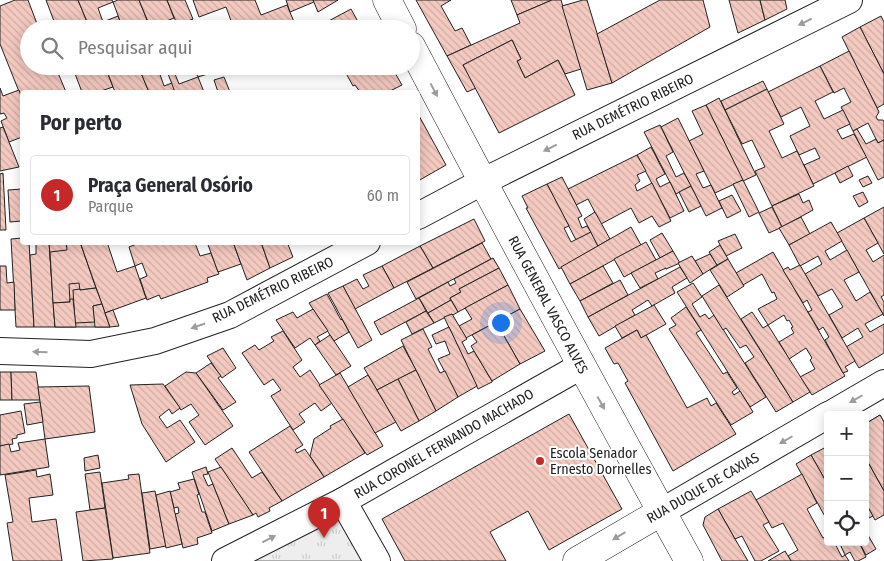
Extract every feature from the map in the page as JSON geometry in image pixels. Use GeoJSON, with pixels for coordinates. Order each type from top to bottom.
{"type":"FeatureCollection","features":[{"type":"Feature","properties":{"kind":"street"},"geometry":{"type":"LineString","coordinates":[[387,0],[397,20]]}},
{"type":"Feature","properties":{"kind":"street","name":"RUA DEMÉTRIO RIBEIRO"},"geometry":{"type":"LineString","coordinates":[[420,215],[482,182],[849,0]]}},
{"type":"Feature","properties":{"kind":"street","name":"RUA GENERAL VASCO ALVES"},"geometry":{"type":"LineString","coordinates":[[420,63],[581,366],[689,561]]}},
{"type":"Feature","properties":{"kind":"street","name":"RUA DEMÉTRIO RIBEIRO"},"geometry":{"type":"LineString","coordinates":[[0,351],[91,354],[155,341],[230,315],[361,245]]}},
{"type":"Feature","properties":{"kind":"street","name":"RUA CORONEL FERNANDO MACHADO"},"geometry":{"type":"LineString","coordinates":[[225,561],[343,501],[581,366]]}},
{"type":"Feature","properties":{"kind":"street","name":"RUA DUQUE DE CAXIAS"},"geometry":{"type":"LineString","coordinates":[[835,411],[884,383]]}},
{"type":"Feature","properties":{"kind":"street","name":"RUA DUQUE DE CAXIAS"},"geometry":{"type":"LineString","coordinates":[[578,561],[824,417]]}},
{"type":"Feature","properties":{"kind":"street"},"geometry":{"type":"LineString","coordinates":[[343,501],[377,561]]}},
{"type":"Feature","properties":{"kind":"green space"},"geometry":{"type":"Polygon","coordinates":[[[338,514],[366,561],[254,561],[338,514]]]}},
{"type":"Feature","properties":{"kind":"building"},"geometry":{"type":"Polygon","coordinates":[[[15,0],[28,0],[36,20],[20,20],[20,75],[59,75],[65,90],[20,90],[20,94],[0,44],[0,6],[15,0]]]}},
{"type":"Feature","properties":{"kind":"building"},"geometry":{"type":"Polygon","coordinates":[[[46,0],[78,0],[86,20],[54,20],[46,0]]]}},
{"type":"Feature","properties":{"kind":"building"},"geometry":{"type":"Polygon","coordinates":[[[78,0],[112,0],[113,2],[98,8],[102,20],[86,20],[78,0]]]}},
{"type":"Feature","properties":{"kind":"building"},"geometry":{"type":"Polygon","coordinates":[[[118,0],[139,0],[147,20],[120,20],[113,2],[118,0]]]}},
{"type":"Feature","properties":{"kind":"building"},"geometry":{"type":"Polygon","coordinates":[[[139,0],[167,0],[174,18],[169,20],[147,20],[139,0]]]}},
{"type":"Feature","properties":{"kind":"building"},"geometry":{"type":"Polygon","coordinates":[[[167,0],[185,0],[193,19],[175,20],[167,0]]]}},
{"type":"Feature","properties":{"kind":"building"},"geometry":{"type":"Polygon","coordinates":[[[193,0],[255,0],[261,15],[287,5],[293,20],[231,20],[226,7],[199,17],[193,0]]]}},
{"type":"Feature","properties":{"kind":"building"},"geometry":{"type":"Polygon","coordinates":[[[286,0],[313,0],[314,2],[290,12],[286,0]]]}},
{"type":"Feature","properties":{"kind":"building"},"geometry":{"type":"Polygon","coordinates":[[[313,0],[338,0],[318,12],[313,0]]]}},
{"type":"Feature","properties":{"kind":"building"},"geometry":{"type":"Polygon","coordinates":[[[416,0],[451,0],[441,6],[455,31],[462,28],[471,45],[447,56],[416,0]]]}},
{"type":"Feature","properties":{"kind":"building"},"geometry":{"type":"Polygon","coordinates":[[[511,0],[552,0],[517,15],[511,0]]]}},
{"type":"Feature","properties":{"kind":"building"},"geometry":{"type":"Polygon","coordinates":[[[552,0],[561,0],[581,69],[565,74],[558,60],[525,78],[517,61],[521,59],[512,40],[463,65],[476,88],[467,92],[447,56],[520,23],[517,15],[552,0]]]}},
{"type":"Feature","properties":{"kind":"building"},"geometry":{"type":"Polygon","coordinates":[[[587,0],[612,83],[587,90],[562,6],[587,0]]]}},
{"type":"Feature","properties":{"kind":"building"},"geometry":{"type":"Polygon","coordinates":[[[660,0],[703,0],[710,27],[612,83],[597,34],[660,0]]]}},
{"type":"Feature","properties":{"kind":"building"},"geometry":{"type":"Polygon","coordinates":[[[729,0],[760,0],[765,20],[738,33],[729,0]]]}},
{"type":"Feature","properties":{"kind":"building"},"geometry":{"type":"Polygon","coordinates":[[[760,0],[785,0],[787,9],[765,20],[760,0]]]}},
{"type":"Feature","properties":{"kind":"building"},"geometry":{"type":"Polygon","coordinates":[[[351,9],[357,20],[330,20],[351,9]]]}},
{"type":"Feature","properties":{"kind":"building"},"geometry":{"type":"Polygon","coordinates":[[[118,16],[120,20],[108,20],[118,16]]]}},
{"type":"Feature","properties":{"kind":"building"},"geometry":{"type":"Polygon","coordinates":[[[881,16],[884,22],[884,74],[860,27],[881,16]]]}},
{"type":"Feature","properties":{"kind":"building"},"geometry":{"type":"Polygon","coordinates":[[[860,27],[884,74],[884,104],[877,108],[842,37],[860,27]]]}},
{"type":"Feature","properties":{"kind":"building"},"geometry":{"type":"Polygon","coordinates":[[[512,40],[521,59],[517,61],[525,78],[558,60],[575,95],[499,133],[463,65],[512,40]]]}},
{"type":"Feature","properties":{"kind":"building"},"geometry":{"type":"Polygon","coordinates":[[[849,51],[879,112],[876,117],[884,122],[884,140],[878,143],[868,123],[853,131],[841,107],[851,102],[844,88],[834,93],[820,66],[849,51]]]}},
{"type":"Feature","properties":{"kind":"building"},"geometry":{"type":"Polygon","coordinates":[[[820,66],[833,92],[815,101],[824,119],[843,110],[850,124],[837,130],[842,139],[854,134],[867,157],[813,184],[804,165],[820,158],[815,148],[799,155],[790,136],[810,126],[801,107],[781,117],[768,92],[820,66]]]}},
{"type":"Feature","properties":{"kind":"building"},"geometry":{"type":"Polygon","coordinates":[[[75,75],[108,75],[113,87],[104,90],[81,90],[75,75]]]}},
{"type":"Feature","properties":{"kind":"building"},"geometry":{"type":"Polygon","coordinates":[[[108,75],[142,75],[148,90],[114,90],[108,75]]]}},
{"type":"Feature","properties":{"kind":"building"},"geometry":{"type":"Polygon","coordinates":[[[142,75],[160,75],[164,86],[172,83],[174,90],[148,90],[142,75]]]}},
{"type":"Feature","properties":{"kind":"building"},"geometry":{"type":"Polygon","coordinates":[[[168,75],[175,75],[179,84],[198,77],[203,90],[174,90],[168,75]]]}},
{"type":"Feature","properties":{"kind":"building"},"geometry":{"type":"Polygon","coordinates":[[[347,75],[396,75],[402,85],[392,90],[359,90],[355,85],[353,86],[347,75]]]}},
{"type":"Feature","properties":{"kind":"building"},"geometry":{"type":"Polygon","coordinates":[[[224,77],[229,90],[217,90],[214,80],[224,77]]]}},
{"type":"Feature","properties":{"kind":"building"},"geometry":{"type":"Polygon","coordinates":[[[763,81],[767,89],[725,110],[721,101],[763,81]]]}},
{"type":"Feature","properties":{"kind":"building"},"geometry":{"type":"Polygon","coordinates":[[[0,88],[3,96],[19,90],[20,138],[9,142],[1,121],[7,118],[4,113],[0,114],[0,88]]]}},
{"type":"Feature","properties":{"kind":"building"},"geometry":{"type":"Polygon","coordinates":[[[767,89],[784,124],[769,131],[782,158],[797,151],[814,186],[772,206],[755,171],[765,167],[752,140],[742,144],[725,110],[767,89]]]}},
{"type":"Feature","properties":{"kind":"building"},"geometry":{"type":"Polygon","coordinates":[[[719,98],[756,175],[743,181],[706,105],[719,98]]]}},
{"type":"Feature","properties":{"kind":"building"},"geometry":{"type":"Polygon","coordinates":[[[706,105],[743,180],[715,193],[689,141],[703,134],[692,111],[706,105]]]}},
{"type":"Feature","properties":{"kind":"building"},"geometry":{"type":"Polygon","coordinates":[[[420,118],[446,165],[420,180],[420,118]]]}},
{"type":"Feature","properties":{"kind":"building"},"geometry":{"type":"Polygon","coordinates":[[[678,118],[704,171],[696,174],[703,188],[711,185],[722,208],[706,216],[661,127],[678,118]]]}},
{"type":"Feature","properties":{"kind":"building"},"geometry":{"type":"Polygon","coordinates":[[[660,125],[673,152],[666,156],[676,177],[684,173],[691,186],[676,194],[644,132],[660,125]]]}},
{"type":"Feature","properties":{"kind":"building"},"geometry":{"type":"Polygon","coordinates":[[[3,127],[19,167],[0,171],[0,128],[3,127]]]}},
{"type":"Feature","properties":{"kind":"building"},"geometry":{"type":"Polygon","coordinates":[[[857,129],[866,144],[876,139],[878,143],[884,140],[884,177],[878,180],[853,131],[857,129]]]}},
{"type":"Feature","properties":{"kind":"building"},"geometry":{"type":"Polygon","coordinates":[[[651,147],[665,174],[656,179],[660,187],[670,182],[684,211],[670,218],[637,155],[651,147]]]}},
{"type":"Feature","properties":{"kind":"building"},"geometry":{"type":"Polygon","coordinates":[[[637,155],[646,171],[637,175],[640,181],[635,185],[637,191],[652,183],[671,221],[659,227],[652,216],[639,223],[631,208],[601,224],[588,199],[576,205],[568,189],[637,155]]]}},
{"type":"Feature","properties":{"kind":"building"},"geometry":{"type":"Polygon","coordinates":[[[848,166],[853,176],[840,183],[835,173],[848,166]]]}},
{"type":"Feature","properties":{"kind":"building"},"geometry":{"type":"Polygon","coordinates":[[[3,173],[6,230],[0,230],[0,174],[3,173]]]}},
{"type":"Feature","properties":{"kind":"building"},"geometry":{"type":"Polygon","coordinates":[[[868,176],[872,183],[863,187],[859,180],[868,176]]]}},
{"type":"Feature","properties":{"kind":"building"},"geometry":{"type":"Polygon","coordinates":[[[562,177],[582,216],[578,218],[582,228],[587,226],[591,232],[576,240],[547,184],[562,177]]]}},
{"type":"Feature","properties":{"kind":"building"},"geometry":{"type":"Polygon","coordinates":[[[743,180],[759,212],[749,217],[733,184],[743,180]]]}},
{"type":"Feature","properties":{"kind":"building"},"geometry":{"type":"Polygon","coordinates":[[[547,184],[569,226],[564,228],[571,242],[591,232],[598,246],[559,269],[526,208],[528,208],[522,196],[547,184]]]}},
{"type":"Feature","properties":{"kind":"building"},"geometry":{"type":"Polygon","coordinates":[[[691,186],[701,206],[689,212],[679,192],[691,186]]]}},
{"type":"Feature","properties":{"kind":"building"},"geometry":{"type":"Polygon","coordinates":[[[20,189],[20,221],[10,222],[8,190],[20,189]]]}},
{"type":"Feature","properties":{"kind":"building"},"geometry":{"type":"Polygon","coordinates":[[[863,192],[868,202],[859,207],[853,196],[863,192]]]}},
{"type":"Feature","properties":{"kind":"building"},"geometry":{"type":"Polygon","coordinates":[[[799,194],[803,203],[809,200],[813,210],[782,227],[772,206],[799,194]]]}},
{"type":"Feature","properties":{"kind":"building"},"geometry":{"type":"Polygon","coordinates":[[[732,195],[741,211],[727,218],[719,201],[732,195]]]}},
{"type":"Feature","properties":{"kind":"building"},"geometry":{"type":"Polygon","coordinates":[[[772,207],[782,227],[769,233],[759,213],[772,207]]]}},
{"type":"Feature","properties":{"kind":"building"},"geometry":{"type":"Polygon","coordinates":[[[884,207],[884,254],[864,218],[884,207]]]}},
{"type":"Feature","properties":{"kind":"building"},"geometry":{"type":"Polygon","coordinates":[[[595,212],[610,239],[598,246],[584,219],[595,212]]]}},
{"type":"Feature","properties":{"kind":"building"},"geometry":{"type":"Polygon","coordinates":[[[801,217],[810,234],[789,245],[779,228],[801,217]]]}},
{"type":"Feature","properties":{"kind":"building"},"geometry":{"type":"Polygon","coordinates":[[[864,218],[878,243],[866,250],[873,262],[884,255],[884,295],[881,297],[884,302],[884,316],[837,233],[864,218]]]}},
{"type":"Feature","properties":{"kind":"building"},"geometry":{"type":"Polygon","coordinates":[[[474,219],[485,241],[433,268],[420,246],[474,219]]]}},
{"type":"Feature","properties":{"kind":"building"},"geometry":{"type":"Polygon","coordinates":[[[831,222],[842,241],[825,251],[830,260],[847,250],[859,272],[844,280],[856,301],[870,292],[883,314],[865,324],[870,332],[884,324],[884,353],[859,368],[846,347],[863,337],[858,328],[842,338],[829,315],[843,307],[832,289],[818,296],[805,274],[822,264],[818,256],[800,266],[789,245],[831,222]]]}},
{"type":"Feature","properties":{"kind":"building"},"geometry":{"type":"Polygon","coordinates":[[[631,227],[641,245],[570,284],[561,267],[631,227]]]}},
{"type":"Feature","properties":{"kind":"building"},"geometry":{"type":"Polygon","coordinates":[[[662,233],[673,251],[660,258],[650,240],[662,233]]]}},
{"type":"Feature","properties":{"kind":"building"},"geometry":{"type":"Polygon","coordinates":[[[735,234],[742,248],[726,256],[718,241],[735,234]]]}},
{"type":"Feature","properties":{"kind":"building"},"geometry":{"type":"Polygon","coordinates":[[[20,238],[20,245],[29,245],[34,327],[16,327],[11,239],[20,238]]]}},
{"type":"Feature","properties":{"kind":"building"},"geometry":{"type":"Polygon","coordinates":[[[646,242],[656,260],[624,277],[614,259],[646,242]]]}},
{"type":"Feature","properties":{"kind":"building"},"geometry":{"type":"Polygon","coordinates":[[[482,243],[491,259],[416,299],[407,282],[482,243]]]}},
{"type":"Feature","properties":{"kind":"building"},"geometry":{"type":"Polygon","coordinates":[[[36,245],[49,245],[55,327],[34,327],[30,255],[36,254],[36,245]]]}},
{"type":"Feature","properties":{"kind":"building"},"geometry":{"type":"Polygon","coordinates":[[[49,245],[81,245],[110,327],[55,327],[49,245]]]}},
{"type":"Feature","properties":{"kind":"building"},"geometry":{"type":"Polygon","coordinates":[[[66,245],[81,245],[96,288],[80,290],[79,283],[69,284],[70,302],[53,303],[50,252],[67,250],[66,245]]]}},
{"type":"Feature","properties":{"kind":"building"},"geometry":{"type":"Polygon","coordinates":[[[81,245],[108,245],[117,272],[135,266],[146,298],[105,313],[81,245]]]}},
{"type":"Feature","properties":{"kind":"building"},"geometry":{"type":"Polygon","coordinates":[[[134,245],[196,245],[200,256],[211,253],[219,274],[207,278],[208,282],[161,299],[159,295],[147,300],[140,279],[147,276],[142,263],[135,266],[129,247],[134,245]]]}},
{"type":"Feature","properties":{"kind":"building"},"geometry":{"type":"Polygon","coordinates":[[[208,245],[234,245],[241,264],[218,272],[208,245]]]}},
{"type":"Feature","properties":{"kind":"building"},"geometry":{"type":"Polygon","coordinates":[[[234,245],[262,245],[270,268],[247,280],[234,245]]]}},
{"type":"Feature","properties":{"kind":"building"},"geometry":{"type":"Polygon","coordinates":[[[262,245],[288,245],[293,257],[270,268],[262,245]]]}},
{"type":"Feature","properties":{"kind":"building"},"geometry":{"type":"Polygon","coordinates":[[[720,245],[728,259],[717,265],[709,252],[720,245]]]}},
{"type":"Feature","properties":{"kind":"building"},"geometry":{"type":"Polygon","coordinates":[[[420,246],[433,268],[394,288],[382,266],[420,246]]]}},
{"type":"Feature","properties":{"kind":"building"},"geometry":{"type":"Polygon","coordinates":[[[673,251],[680,263],[655,273],[658,279],[640,288],[631,273],[673,251]]]}},
{"type":"Feature","properties":{"kind":"building"},"geometry":{"type":"Polygon","coordinates":[[[773,252],[845,376],[812,395],[800,377],[815,369],[810,360],[812,358],[806,348],[789,359],[779,342],[794,333],[789,320],[787,321],[784,315],[768,325],[758,309],[777,299],[774,292],[772,293],[762,274],[743,285],[736,273],[773,252]]]}},
{"type":"Feature","properties":{"kind":"building"},"geometry":{"type":"Polygon","coordinates":[[[710,254],[717,265],[703,274],[695,261],[710,254]]]}},
{"type":"Feature","properties":{"kind":"building"},"geometry":{"type":"Polygon","coordinates":[[[692,256],[703,274],[690,283],[678,263],[692,256]]]}},
{"type":"Feature","properties":{"kind":"building"},"geometry":{"type":"Polygon","coordinates":[[[493,258],[499,268],[459,289],[461,292],[450,298],[451,300],[428,313],[419,298],[448,282],[450,286],[456,283],[454,279],[493,258]]]}},
{"type":"Feature","properties":{"kind":"building"},"geometry":{"type":"Polygon","coordinates":[[[728,259],[744,286],[727,297],[710,270],[728,259]]]}},
{"type":"Feature","properties":{"kind":"building"},"geometry":{"type":"Polygon","coordinates":[[[800,265],[855,361],[845,367],[848,371],[843,373],[825,340],[829,337],[823,327],[819,330],[808,312],[812,310],[807,300],[803,303],[783,270],[788,267],[790,270],[800,265]]]}},
{"type":"Feature","properties":{"kind":"building"},"geometry":{"type":"Polygon","coordinates":[[[0,266],[6,266],[7,283],[14,282],[15,310],[0,310],[0,266]]]}},
{"type":"Feature","properties":{"kind":"building"},"geometry":{"type":"Polygon","coordinates":[[[382,266],[394,288],[355,309],[343,286],[357,279],[363,289],[369,286],[363,275],[382,266]]]}},
{"type":"Feature","properties":{"kind":"building"},"geometry":{"type":"Polygon","coordinates":[[[603,266],[613,283],[580,301],[570,284],[603,266]]]}},
{"type":"Feature","properties":{"kind":"building"},"geometry":{"type":"Polygon","coordinates":[[[680,267],[687,278],[672,287],[675,293],[652,306],[648,300],[632,310],[635,315],[599,336],[588,317],[680,267]]]}},
{"type":"Feature","properties":{"kind":"building"},"geometry":{"type":"Polygon","coordinates":[[[499,268],[508,285],[458,312],[450,298],[461,292],[459,289],[499,268]]]}},
{"type":"Feature","properties":{"kind":"building"},"geometry":{"type":"Polygon","coordinates":[[[620,280],[628,295],[588,317],[580,301],[620,280]]]}},
{"type":"Feature","properties":{"kind":"building"},"geometry":{"type":"Polygon","coordinates":[[[693,283],[702,297],[692,304],[700,317],[705,314],[709,319],[714,315],[766,397],[750,407],[677,292],[693,283]]]}},
{"type":"Feature","properties":{"kind":"building"},"geometry":{"type":"Polygon","coordinates":[[[508,285],[520,309],[466,338],[459,326],[472,319],[465,308],[508,285]]]}},
{"type":"Feature","properties":{"kind":"building"},"geometry":{"type":"Polygon","coordinates":[[[719,285],[793,402],[776,412],[745,363],[754,357],[746,345],[740,348],[726,328],[723,330],[702,296],[719,285]]]}},
{"type":"Feature","properties":{"kind":"building"},"geometry":{"type":"Polygon","coordinates":[[[343,286],[372,340],[358,348],[328,293],[343,286]]]}},
{"type":"Feature","properties":{"kind":"building"},"geometry":{"type":"Polygon","coordinates":[[[96,288],[102,304],[93,306],[95,322],[75,323],[73,290],[96,288]]]}},
{"type":"Feature","properties":{"kind":"building"},"geometry":{"type":"Polygon","coordinates":[[[327,294],[349,332],[334,341],[309,303],[327,294]]]}},
{"type":"Feature","properties":{"kind":"building"},"geometry":{"type":"Polygon","coordinates":[[[419,298],[426,311],[381,335],[374,322],[419,298]]]}},
{"type":"Feature","properties":{"kind":"building"},"geometry":{"type":"Polygon","coordinates":[[[70,299],[73,299],[76,327],[55,327],[53,303],[70,302],[70,299]]]}},
{"type":"Feature","properties":{"kind":"building"},"geometry":{"type":"Polygon","coordinates":[[[451,300],[458,312],[434,323],[428,313],[451,300]]]}},
{"type":"Feature","properties":{"kind":"building"},"geometry":{"type":"Polygon","coordinates":[[[102,304],[110,327],[95,327],[93,306],[102,304]]]}},
{"type":"Feature","properties":{"kind":"building"},"geometry":{"type":"Polygon","coordinates":[[[654,305],[666,324],[641,338],[637,330],[622,338],[615,326],[654,305]]]}},
{"type":"Feature","properties":{"kind":"building"},"geometry":{"type":"Polygon","coordinates":[[[686,307],[701,330],[696,333],[723,374],[727,372],[737,388],[732,392],[734,395],[740,391],[753,412],[731,425],[669,329],[676,325],[671,318],[686,307]]]}},
{"type":"Feature","properties":{"kind":"building"},"geometry":{"type":"Polygon","coordinates":[[[313,309],[328,331],[317,337],[320,341],[315,345],[310,338],[295,348],[276,320],[293,312],[297,318],[313,309]]]}},
{"type":"Feature","properties":{"kind":"building"},"geometry":{"type":"Polygon","coordinates":[[[520,309],[545,351],[520,364],[496,322],[520,309]]]}},
{"type":"Feature","properties":{"kind":"building"},"geometry":{"type":"Polygon","coordinates":[[[113,310],[119,326],[110,327],[105,313],[113,310]]]}},
{"type":"Feature","properties":{"kind":"building"},"geometry":{"type":"Polygon","coordinates":[[[426,311],[434,323],[412,334],[406,322],[426,311]]]}},
{"type":"Feature","properties":{"kind":"building"},"geometry":{"type":"Polygon","coordinates":[[[752,312],[763,328],[768,325],[810,392],[793,402],[741,319],[752,312]]]}},
{"type":"Feature","properties":{"kind":"building"},"geometry":{"type":"Polygon","coordinates":[[[452,314],[467,339],[462,342],[468,354],[474,351],[492,381],[478,389],[444,317],[452,314]]]}},
{"type":"Feature","properties":{"kind":"building"},"geometry":{"type":"Polygon","coordinates":[[[496,322],[520,364],[492,381],[471,346],[477,342],[472,335],[496,322]]]}},
{"type":"Feature","properties":{"kind":"building"},"geometry":{"type":"Polygon","coordinates":[[[449,327],[477,386],[458,397],[438,359],[450,354],[445,341],[436,344],[432,335],[449,327]]]}},
{"type":"Feature","properties":{"kind":"building"},"geometry":{"type":"Polygon","coordinates":[[[423,329],[432,347],[428,349],[440,373],[445,371],[458,397],[436,411],[401,340],[423,329]]]}},
{"type":"Feature","properties":{"kind":"building"},"geometry":{"type":"Polygon","coordinates":[[[637,330],[641,338],[646,335],[687,408],[707,398],[711,406],[716,403],[736,434],[673,471],[625,383],[628,381],[618,363],[614,364],[605,348],[637,330]]]}},
{"type":"Feature","properties":{"kind":"building"},"geometry":{"type":"Polygon","coordinates":[[[283,331],[302,360],[293,367],[300,377],[310,370],[332,403],[321,411],[315,403],[299,414],[305,422],[293,430],[271,396],[281,390],[273,379],[264,385],[242,353],[255,345],[259,350],[274,341],[271,337],[283,331]]]}},
{"type":"Feature","properties":{"kind":"building"},"geometry":{"type":"Polygon","coordinates":[[[330,335],[351,366],[336,375],[315,345],[330,335]]]}},
{"type":"Feature","properties":{"kind":"building"},"geometry":{"type":"Polygon","coordinates":[[[403,346],[416,370],[377,390],[364,368],[403,346]]]}},
{"type":"Feature","properties":{"kind":"building"},"geometry":{"type":"Polygon","coordinates":[[[223,348],[236,368],[222,378],[207,356],[223,348]]]}},
{"type":"Feature","properties":{"kind":"building"},"geometry":{"type":"Polygon","coordinates":[[[211,363],[221,376],[218,378],[236,402],[223,410],[196,373],[211,363]]]}},
{"type":"Feature","properties":{"kind":"building"},"geometry":{"type":"Polygon","coordinates":[[[416,370],[436,411],[419,421],[398,379],[416,370]]]}},
{"type":"Feature","properties":{"kind":"building"},"geometry":{"type":"Polygon","coordinates":[[[0,372],[11,372],[12,400],[0,400],[0,372]]]}},
{"type":"Feature","properties":{"kind":"building"},"geometry":{"type":"Polygon","coordinates":[[[11,372],[36,372],[40,400],[12,400],[11,372]]]}},
{"type":"Feature","properties":{"kind":"building"},"geometry":{"type":"Polygon","coordinates":[[[186,372],[196,373],[233,426],[205,445],[189,422],[199,415],[191,404],[181,410],[165,386],[186,372]]]}},
{"type":"Feature","properties":{"kind":"building"},"geometry":{"type":"Polygon","coordinates":[[[340,373],[383,446],[367,455],[319,385],[340,373]]]}},
{"type":"Feature","properties":{"kind":"building"},"geometry":{"type":"Polygon","coordinates":[[[368,375],[396,422],[375,433],[348,387],[368,375]]]}},
{"type":"Feature","properties":{"kind":"building"},"geometry":{"type":"Polygon","coordinates":[[[398,379],[419,421],[401,431],[377,390],[398,379]]]}},
{"type":"Feature","properties":{"kind":"building"},"geometry":{"type":"Polygon","coordinates":[[[163,384],[180,408],[172,414],[169,409],[159,417],[167,428],[180,420],[195,442],[166,462],[142,424],[130,385],[163,384]]]}},
{"type":"Feature","properties":{"kind":"building"},"geometry":{"type":"Polygon","coordinates":[[[89,386],[95,432],[45,439],[38,387],[89,386]]]}},
{"type":"Feature","properties":{"kind":"building"},"geometry":{"type":"Polygon","coordinates":[[[40,402],[43,422],[27,425],[24,404],[40,402]]]}},
{"type":"Feature","properties":{"kind":"building"},"geometry":{"type":"Polygon","coordinates":[[[21,411],[25,433],[17,435],[17,438],[12,439],[13,444],[0,446],[0,415],[21,411]]]}},
{"type":"Feature","properties":{"kind":"building","name":"Escola Senador Ernesto Dornelles"},"geometry":{"type":"Polygon","coordinates":[[[569,414],[622,509],[549,550],[528,511],[490,532],[506,561],[405,561],[382,519],[569,414]]]}},
{"type":"Feature","properties":{"kind":"building"},"geometry":{"type":"Polygon","coordinates":[[[880,415],[884,422],[884,491],[869,464],[869,422],[880,415]]]}},
{"type":"Feature","properties":{"kind":"building"},"geometry":{"type":"Polygon","coordinates":[[[880,415],[884,422],[884,491],[869,464],[869,422],[880,415]]]}},
{"type":"Feature","properties":{"kind":"building"},"geometry":{"type":"Polygon","coordinates":[[[343,419],[365,453],[324,477],[310,456],[314,439],[331,428],[330,426],[343,419]]]}},
{"type":"Feature","properties":{"kind":"building"},"geometry":{"type":"Polygon","coordinates":[[[290,426],[303,445],[295,450],[297,453],[305,449],[324,477],[282,501],[249,452],[290,426]]]}},
{"type":"Feature","properties":{"kind":"building"},"geometry":{"type":"Polygon","coordinates":[[[45,439],[49,467],[0,475],[0,446],[9,444],[11,452],[20,450],[18,443],[45,439]]]}},
{"type":"Feature","properties":{"kind":"building"},"geometry":{"type":"Polygon","coordinates":[[[232,448],[252,478],[262,472],[282,501],[269,508],[270,511],[258,517],[256,513],[253,515],[215,459],[232,448]]]}},
{"type":"Feature","properties":{"kind":"building"},"geometry":{"type":"Polygon","coordinates":[[[824,448],[824,478],[811,455],[824,448]]]}},
{"type":"Feature","properties":{"kind":"building"},"geometry":{"type":"Polygon","coordinates":[[[98,455],[100,468],[85,471],[84,458],[98,455]]]}},
{"type":"Feature","properties":{"kind":"building"},"geometry":{"type":"Polygon","coordinates":[[[811,455],[824,478],[824,515],[796,464],[811,455]]]}},
{"type":"Feature","properties":{"kind":"building"},"geometry":{"type":"Polygon","coordinates":[[[869,464],[884,491],[884,515],[875,520],[869,509],[869,464]]]}},
{"type":"Feature","properties":{"kind":"building"},"geometry":{"type":"Polygon","coordinates":[[[206,467],[208,474],[203,475],[208,486],[213,484],[229,524],[212,531],[192,472],[206,467]]]}},
{"type":"Feature","properties":{"kind":"building"},"geometry":{"type":"Polygon","coordinates":[[[221,467],[253,515],[229,524],[208,472],[221,467]]]}},
{"type":"Feature","properties":{"kind":"building"},"geometry":{"type":"Polygon","coordinates":[[[36,470],[37,477],[50,474],[53,495],[29,498],[32,522],[56,519],[62,561],[13,561],[7,523],[13,522],[5,475],[36,470]]]}},
{"type":"Feature","properties":{"kind":"building"},"geometry":{"type":"Polygon","coordinates":[[[100,472],[105,508],[90,510],[85,474],[100,472]]]}},
{"type":"Feature","properties":{"kind":"building"},"geometry":{"type":"Polygon","coordinates":[[[139,474],[150,553],[113,558],[102,483],[129,479],[128,475],[139,474]]]}},
{"type":"Feature","properties":{"kind":"building"},"geometry":{"type":"Polygon","coordinates":[[[802,474],[817,503],[807,509],[824,538],[824,546],[836,546],[842,557],[845,555],[849,561],[791,561],[788,556],[798,550],[783,523],[772,528],[756,500],[802,474]]]}},
{"type":"Feature","properties":{"kind":"building"},"geometry":{"type":"Polygon","coordinates":[[[194,479],[202,512],[205,512],[212,533],[197,538],[198,544],[183,548],[175,514],[179,513],[178,507],[174,508],[170,492],[180,489],[178,483],[194,479]]]}},
{"type":"Feature","properties":{"kind":"building"},"geometry":{"type":"Polygon","coordinates":[[[155,491],[166,546],[150,549],[142,493],[155,491]]]}},
{"type":"Feature","properties":{"kind":"building"},"geometry":{"type":"Polygon","coordinates":[[[170,491],[182,544],[166,548],[156,495],[170,491]]]}},
{"type":"Feature","properties":{"kind":"building"},"geometry":{"type":"Polygon","coordinates":[[[751,491],[769,522],[763,525],[779,551],[761,561],[755,561],[742,536],[735,539],[718,509],[751,491]]]}},
{"type":"Feature","properties":{"kind":"building"},"geometry":{"type":"Polygon","coordinates":[[[105,508],[113,559],[83,561],[76,512],[105,508]]]}},
{"type":"Feature","properties":{"kind":"building"},"geometry":{"type":"Polygon","coordinates":[[[718,509],[748,561],[722,561],[703,525],[705,517],[718,509]]]}},
{"type":"Feature","properties":{"kind":"building"},"geometry":{"type":"Polygon","coordinates":[[[869,509],[873,516],[869,518],[869,509]]]}},
{"type":"Feature","properties":{"kind":"building"},"geometry":{"type":"Polygon","coordinates":[[[869,537],[876,549],[866,555],[861,546],[869,546],[869,537]]]}},
{"type":"Feature","properties":{"kind":"building"},"geometry":{"type":"Polygon","coordinates":[[[841,546],[861,546],[866,557],[855,561],[850,552],[845,555],[841,546]]]}},
{"type":"Feature","properties":{"kind":"building"},"geometry":{"type":"Polygon","coordinates":[[[785,551],[791,561],[768,561],[785,551]]]}},
{"type":"Feature","properties":{"kind":"place","name":"Escola Senador Ernesto Dornelles"},"geometry":{"type":"Point","coordinates":[540,461]}},
{"type":"Feature","properties":{"kind":"place","name":"Praça General Osório"},"geometry":{"type":"Point","coordinates":[324,538]}}]}
